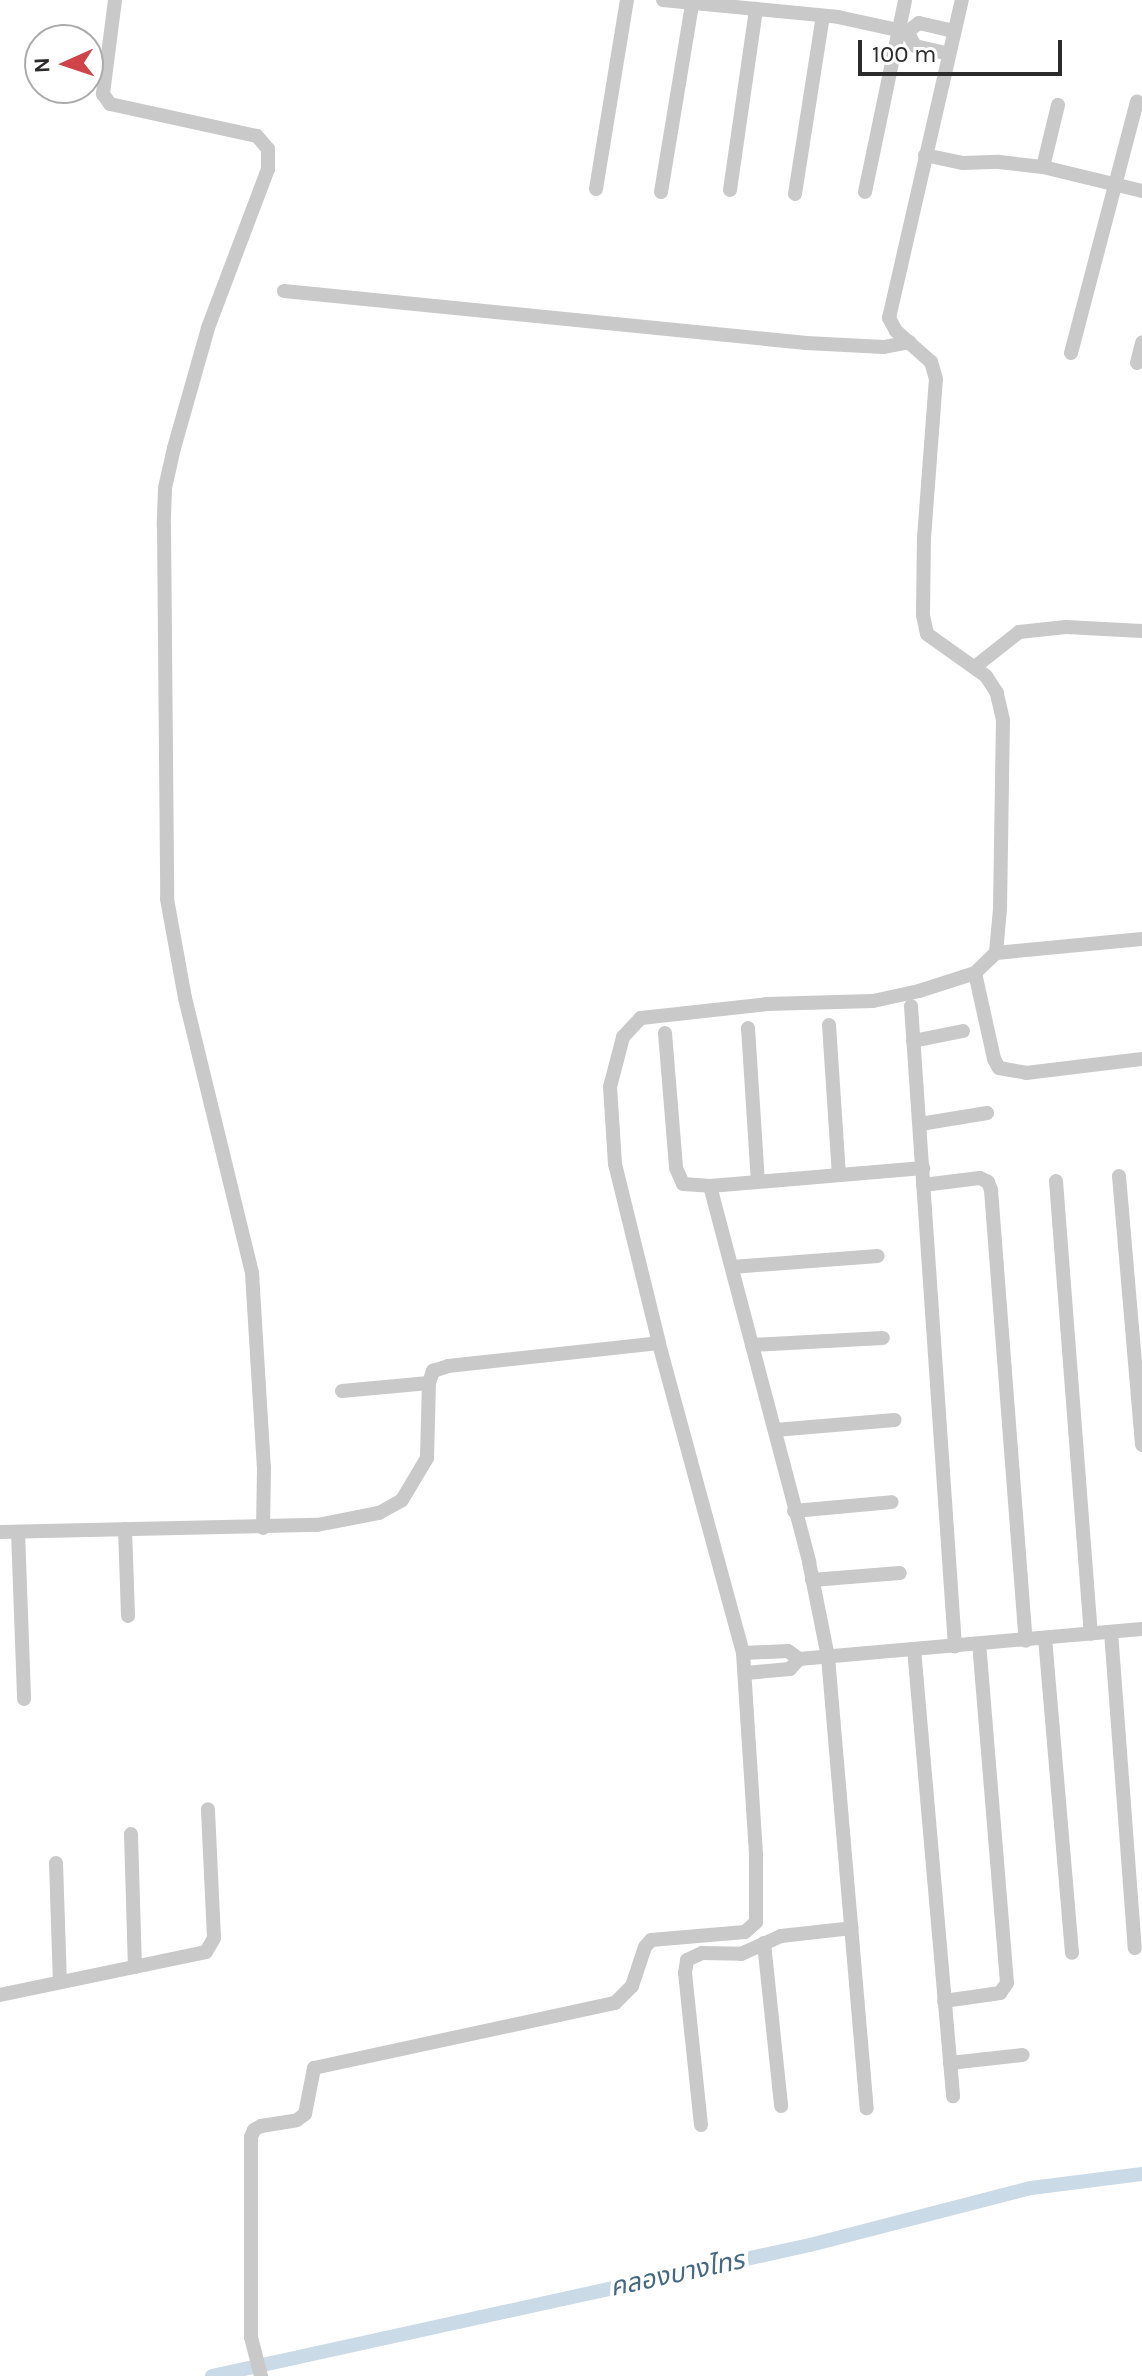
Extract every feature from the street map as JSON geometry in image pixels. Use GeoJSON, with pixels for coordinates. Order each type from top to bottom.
{"type":"FeatureCollection","features":[{"type":"Feature","properties":{"kind":"street"},"geometry":{"type":"LineString","coordinates":[[115,0],[103,94],[110,104],[257,136],[268,149],[268,169],[208,328],[174,448],[165,488],[164,526],[167,899],[185,998],[252,1273],[264,1467],[263,1528]]}},
{"type":"Feature","properties":{"kind":"street"},"geometry":{"type":"LineString","coordinates":[[596,189],[627,0]]}},
{"type":"Feature","properties":{"kind":"street"},"geometry":{"type":"LineString","coordinates":[[663,0],[765,7],[828,16],[901,31],[915,46],[949,54]]}},
{"type":"Feature","properties":{"kind":"street"},"geometry":{"type":"LineString","coordinates":[[795,194],[828,16],[836,0]]}},
{"type":"Feature","properties":{"kind":"street"},"geometry":{"type":"LineString","coordinates":[[865,192],[901,31],[905,0]]}},
{"type":"Feature","properties":{"kind":"street"},"geometry":{"type":"LineString","coordinates":[[962,0],[889,318],[896,331],[931,362],[936,379],[924,538],[923,615],[927,634],[941,647],[976,666],[997,693],[1003,720],[1000,909],[996,953]]}},
{"type":"Feature","properties":{"kind":"street"},"geometry":{"type":"LineString","coordinates":[[661,192],[696,3]]}},
{"type":"Feature","properties":{"kind":"street"},"geometry":{"type":"LineString","coordinates":[[730,190],[765,7]]}},
{"type":"Feature","properties":{"kind":"street"},"geometry":{"type":"LineString","coordinates":[[901,31],[919,23],[954,31]]}},
{"type":"Feature","properties":{"kind":"street"},"geometry":{"type":"LineString","coordinates":[[1071,353],[1137,102]]}},
{"type":"Feature","properties":{"kind":"street"},"geometry":{"type":"LineString","coordinates":[[1043,167],[1058,105]]}},
{"type":"Feature","properties":{"kind":"street"},"geometry":{"type":"LineString","coordinates":[[925,155],[963,163],[999,162],[1043,167],[1142,191]]}},
{"type":"Feature","properties":{"kind":"street"},"geometry":{"type":"LineString","coordinates":[[284,291],[806,343],[884,347],[910,342]]}},
{"type":"Feature","properties":{"kind":"street"},"geometry":{"type":"LineString","coordinates":[[1137,363],[1142,343]]}},
{"type":"Feature","properties":{"kind":"street"},"geometry":{"type":"LineString","coordinates":[[976,666],[1019,632],[1066,627],[1142,631]]}},
{"type":"Feature","properties":{"kind":"street"},"geometry":{"type":"LineString","coordinates":[[261,2376],[252,2340],[251,2137],[254,2130],[261,2126],[297,2120],[307,2107],[310,2075],[323,2064],[615,2003],[632,1986],[645,1947],[651,1940],[752,1929],[756,1922],[756,1854],[743,1653],[659,1343],[615,1164],[610,1127],[610,1087],[623,1037],[631,1026],[654,1014],[767,1004],[873,1001],[919,991],[975,973],[996,953],[1142,939]]}},
{"type":"Feature","properties":{"kind":"street"},"geometry":{"type":"LineString","coordinates":[[975,973],[994,1059],[999,1068],[1026,1073],[1142,1059]]}},
{"type":"Feature","properties":{"kind":"street"},"geometry":{"type":"LineString","coordinates":[[911,1006],[955,1646]]}},
{"type":"Feature","properties":{"kind":"street"},"geometry":{"type":"LineString","coordinates":[[829,1025],[839,1175]]}},
{"type":"Feature","properties":{"kind":"street"},"geometry":{"type":"LineString","coordinates":[[748,1028],[758,1181]]}},
{"type":"Feature","properties":{"kind":"street"},"geometry":{"type":"LineString","coordinates":[[913,1041],[963,1031]]}},
{"type":"Feature","properties":{"kind":"street"},"geometry":{"type":"LineString","coordinates":[[665,1033],[678,1178],[694,1187],[923,1168]]}},
{"type":"Feature","properties":{"kind":"street"},"geometry":{"type":"LineString","coordinates":[[920,1124],[987,1113]]}},
{"type":"Feature","properties":{"kind":"street"},"geometry":{"type":"LineString","coordinates":[[1119,1176],[1142,1445]]}},
{"type":"Feature","properties":{"kind":"street"},"geometry":{"type":"LineString","coordinates":[[923,1185],[980,1178],[988,1182],[991,1190],[1026,1641]]}},
{"type":"Feature","properties":{"kind":"street"},"geometry":{"type":"LineString","coordinates":[[1056,1181],[1091,1634]]}},
{"type":"Feature","properties":{"kind":"street"},"geometry":{"type":"LineString","coordinates":[[710,1186],[775,1430],[828,1657],[867,2108]]}},
{"type":"Feature","properties":{"kind":"street"},"geometry":{"type":"LineString","coordinates":[[732,1267],[878,1256]]}},
{"type":"Feature","properties":{"kind":"street"},"geometry":{"type":"LineString","coordinates":[[752,1345],[883,1338]]}},
{"type":"Feature","properties":{"kind":"street"},"geometry":{"type":"LineString","coordinates":[[0,1532],[263,1528],[317,1525],[379,1513],[402,1500],[427,1458],[429,1383],[433,1371],[448,1366],[659,1343]]}},
{"type":"Feature","properties":{"kind":"street"},"geometry":{"type":"LineString","coordinates":[[342,1391],[429,1383]]}},
{"type":"Feature","properties":{"kind":"street"},"geometry":{"type":"LineString","coordinates":[[775,1430],[895,1420]]}},
{"type":"Feature","properties":{"kind":"street"},"geometry":{"type":"LineString","coordinates":[[794,1511],[892,1502]]}},
{"type":"Feature","properties":{"kind":"street"},"geometry":{"type":"LineString","coordinates":[[125,1529],[128,1616]]}},
{"type":"Feature","properties":{"kind":"street"},"geometry":{"type":"LineString","coordinates":[[18,1532],[24,1699]]}},
{"type":"Feature","properties":{"kind":"street"},"geometry":{"type":"LineString","coordinates":[[812,1580],[900,1573]]}},
{"type":"Feature","properties":{"kind":"street"},"geometry":{"type":"LineString","coordinates":[[743,1653],[788,1651],[799,1659],[1142,1629]]}},
{"type":"Feature","properties":{"kind":"street"},"geometry":{"type":"LineString","coordinates":[[1111,1632],[1135,1948]]}},
{"type":"Feature","properties":{"kind":"street"},"geometry":{"type":"LineString","coordinates":[[1045,1638],[1072,1953]]}},
{"type":"Feature","properties":{"kind":"street"},"geometry":{"type":"LineString","coordinates":[[944,2001],[1000,1993],[1007,1983],[979,1644]]}},
{"type":"Feature","properties":{"kind":"street"},"geometry":{"type":"LineString","coordinates":[[914,1649],[953,2096]]}},
{"type":"Feature","properties":{"kind":"street"},"geometry":{"type":"LineString","coordinates":[[746,1673],[790,1669],[799,1659]]}},
{"type":"Feature","properties":{"kind":"street"},"geometry":{"type":"LineString","coordinates":[[1124,1807],[1142,1806]]}},
{"type":"Feature","properties":{"kind":"street"},"geometry":{"type":"LineString","coordinates":[[0,1995],[206,1952],[211,1946],[208,1809]]}},
{"type":"Feature","properties":{"kind":"street"},"geometry":{"type":"LineString","coordinates":[[131,1834],[135,1967]]}},
{"type":"Feature","properties":{"kind":"street"},"geometry":{"type":"LineString","coordinates":[[56,1863],[60,1982]]}},
{"type":"Feature","properties":{"kind":"street"},"geometry":{"type":"LineString","coordinates":[[701,2125],[685,1973],[687,1960],[702,1953],[741,1954],[781,1936],[852,1928]]}},
{"type":"Feature","properties":{"kind":"street"},"geometry":{"type":"LineString","coordinates":[[764,1943],[781,2106]]}},
{"type":"Feature","properties":{"kind":"street"},"geometry":{"type":"LineString","coordinates":[[950,2063],[1023,2055]]}},
{"type":"Feature","properties":{"kind":"waterway","name":"คลองบางไทร"},"geometry":{"type":"LineString","coordinates":[[212,2376],[810,2245],[1031,2188],[1142,2174]]}}]}
